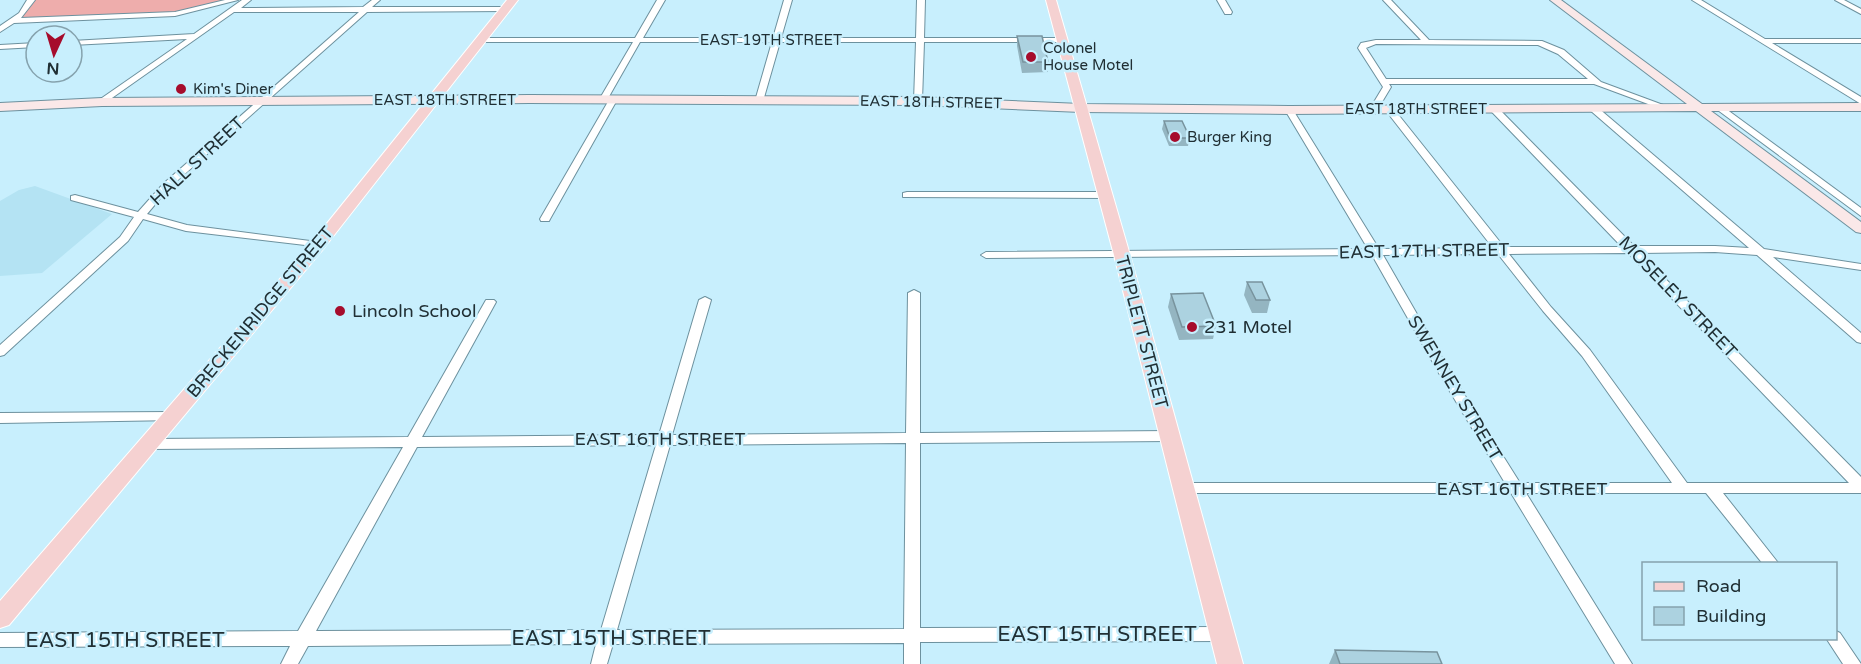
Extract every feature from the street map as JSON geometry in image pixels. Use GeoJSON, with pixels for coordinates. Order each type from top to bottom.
{"type":"FeatureCollection","features":[{"type":"Feature","properties":{"kind":"main road","name":"TRIPLETT STREET"},"geometry":{"type":"LineString","coordinates":[[1051,0],[1122,255],[1230,664]]}},
{"type":"Feature","properties":{"kind":"main road","name":"BRECKENRIDGE STREET"},"geometry":{"type":"LineString","coordinates":[[0,618],[318,245],[509,4]]}},
{"type":"Feature","properties":{"kind":"street"},"geometry":{"type":"LineString","coordinates":[[0,30],[22,14],[32,0]]}},
{"type":"Feature","properties":{"kind":"street"},"geometry":{"type":"LineString","coordinates":[[13,21],[175,14],[234,0]]}},
{"type":"Feature","properties":{"kind":"street"},"geometry":{"type":"LineString","coordinates":[[102,102],[248,0]]}},
{"type":"Feature","properties":{"kind":"street","name":"HALL STREET"},"geometry":{"type":"LineString","coordinates":[[0,352],[124,239],[139,217],[166,186],[376,0]]}},
{"type":"Feature","properties":{"kind":"street"},"geometry":{"type":"LineString","coordinates":[[545,219],[661,0]]}},
{"type":"Feature","properties":{"kind":"street"},"geometry":{"type":"LineString","coordinates":[[759,101],[788,0]]}},
{"type":"Feature","properties":{"kind":"street"},"geometry":{"type":"LineString","coordinates":[[918,101],[921,0]]}},
{"type":"Feature","properties":{"kind":"street"},"geometry":{"type":"LineString","coordinates":[[1221,0],[1228,12]]}},
{"type":"Feature","properties":{"kind":"street"},"geometry":{"type":"LineString","coordinates":[[1387,0],[1427,42]]}},
{"type":"Feature","properties":{"kind":"street"},"geometry":{"type":"LineString","coordinates":[[1555,0],[1861,229]]}},
{"type":"Feature","properties":{"kind":"street"},"geometry":{"type":"LineString","coordinates":[[1696,0],[1861,101]]}},
{"type":"Feature","properties":{"kind":"street"},"geometry":{"type":"LineString","coordinates":[[1839,0],[1861,12]]}},
{"type":"Feature","properties":{"kind":"street"},"geometry":{"type":"LineString","coordinates":[[232,10],[365,9],[509,4]]}},
{"type":"Feature","properties":{"kind":"street"},"geometry":{"type":"LineString","coordinates":[[84,42],[195,36]]}},
{"type":"Feature","properties":{"kind":"street","name":"EAST 19TH STREET"},"geometry":{"type":"LineString","coordinates":[[480,40],[1062,40]]}},
{"type":"Feature","properties":{"kind":"street"},"geometry":{"type":"LineString","coordinates":[[1763,41],[1861,41]]}},
{"type":"Feature","properties":{"kind":"street"},"geometry":{"type":"LineString","coordinates":[[1596,82],[1562,52],[1539,44],[1376,42],[1364,45],[1362,52],[1386,87],[1378,102],[1547,309],[1586,353],[1684,489]]}},
{"type":"Feature","properties":{"kind":"street"},"geometry":{"type":"LineString","coordinates":[[0,46],[24,45]]}},
{"type":"Feature","properties":{"kind":"street"},"geometry":{"type":"LineString","coordinates":[[1383,81],[1596,82],[1671,109]]}},
{"type":"Feature","properties":{"kind":"street","name":"EAST 18TH STREET"},"geometry":{"type":"LineString","coordinates":[[0,107],[102,102],[262,100],[918,101],[1081,108],[1289,110],[1861,107]]}},
{"type":"Feature","properties":{"kind":"street"},"geometry":{"type":"LineString","coordinates":[[1722,108],[1861,213]]}},
{"type":"Feature","properties":{"kind":"street","name":"MOSELEY STREET"},"geometry":{"type":"LineString","coordinates":[[1494,109],[1861,487]]}},
{"type":"Feature","properties":{"kind":"street"},"geometry":{"type":"LineString","coordinates":[[1594,109],[1861,339]]}},
{"type":"Feature","properties":{"kind":"street","name":"SWENNEY STREET"},"geometry":{"type":"LineString","coordinates":[[1289,110],[1376,253],[1446,375],[1624,664]]}},
{"type":"Feature","properties":{"kind":"street"},"geometry":{"type":"LineString","coordinates":[[1794,179],[1815,179]]}},
{"type":"Feature","properties":{"kind":"street"},"geometry":{"type":"LineString","coordinates":[[907,195],[1105,195]]}},
{"type":"Feature","properties":{"kind":"street"},"geometry":{"type":"LineString","coordinates":[[75,198],[186,228],[318,245]]}},
{"type":"Feature","properties":{"kind":"street","name":"EAST 17TH STREET"},"geometry":{"type":"LineString","coordinates":[[986,255],[1630,249],[1759,252],[1861,267]]}},
{"type":"Feature","properties":{"kind":"street"},"geometry":{"type":"LineString","coordinates":[[912,664],[914,293]]}},
{"type":"Feature","properties":{"kind":"street"},"geometry":{"type":"LineString","coordinates":[[599,664],[705,300]]}},
{"type":"Feature","properties":{"kind":"street"},"geometry":{"type":"LineString","coordinates":[[289,664],[490,302]]}},
{"type":"Feature","properties":{"kind":"street"},"geometry":{"type":"LineString","coordinates":[[0,418],[172,417]]}},
{"type":"Feature","properties":{"kind":"street","name":"EAST 16TH STREET"},"geometry":{"type":"LineString","coordinates":[[150,444],[1170,436]]}},
{"type":"Feature","properties":{"kind":"street","name":"EAST 16TH STREET"},"geometry":{"type":"LineString","coordinates":[[1184,488],[1861,487]]}},
{"type":"Feature","properties":{"kind":"street"},"geometry":{"type":"LineString","coordinates":[[1711,489],[1770,562]]}},
{"type":"Feature","properties":{"kind":"street","name":"EAST 15TH STREET"},"geometry":{"type":"LineString","coordinates":[[0,640],[1222,634]]}},
{"type":"Feature","properties":{"kind":"street"},"geometry":{"type":"LineString","coordinates":[[1835,640],[1852,664]]}},
{"type":"Feature","properties":{"kind":"shaded area"},"geometry":{"type":"Polygon","coordinates":[[[31,0],[234,0],[175,14],[13,21],[31,0]]]}},
{"type":"Feature","properties":{"kind":"shaded area"},"geometry":{"type":"Polygon","coordinates":[[[35,186],[112,214],[42,273],[0,276],[0,201],[19,190],[35,186]]]}},
{"type":"Feature","properties":{"kind":"building"},"geometry":{"type":"Polygon","coordinates":[[[1017,36],[1042,36],[1048,62],[1023,62],[1017,36]]]}},
{"type":"Feature","properties":{"kind":"building"},"geometry":{"type":"Polygon","coordinates":[[[1164,121],[1182,121],[1190,138],[1170,138],[1164,121]]]}},
{"type":"Feature","properties":{"kind":"building"},"geometry":{"type":"Polygon","coordinates":[[[1247,282],[1262,282],[1270,300],[1256,300],[1247,282]]]}},
{"type":"Feature","properties":{"kind":"building"},"geometry":{"type":"Polygon","coordinates":[[[1203,293],[1216,326],[1182,327],[1171,294],[1203,293]]]}},
{"type":"Feature","properties":{"kind":"building"},"geometry":{"type":"Polygon","coordinates":[[[1335,650],[1437,652],[1442,664],[1340,664],[1335,650]]]}},
{"type":"Feature","properties":{"kind":"place","name":"Colonel House Motel"},"geometry":{"type":"Point","coordinates":[1031,57]}},
{"type":"Feature","properties":{"kind":"place","name":"Kim's Diner"},"geometry":{"type":"Point","coordinates":[181,89]}},
{"type":"Feature","properties":{"kind":"place","name":"Burger King"},"geometry":{"type":"Point","coordinates":[1175,137]}},
{"type":"Feature","properties":{"kind":"place","name":"Lincoln School"},"geometry":{"type":"Point","coordinates":[340,311]}},
{"type":"Feature","properties":{"kind":"place","name":"231 Motel"},"geometry":{"type":"Point","coordinates":[1192,327]}}]}
